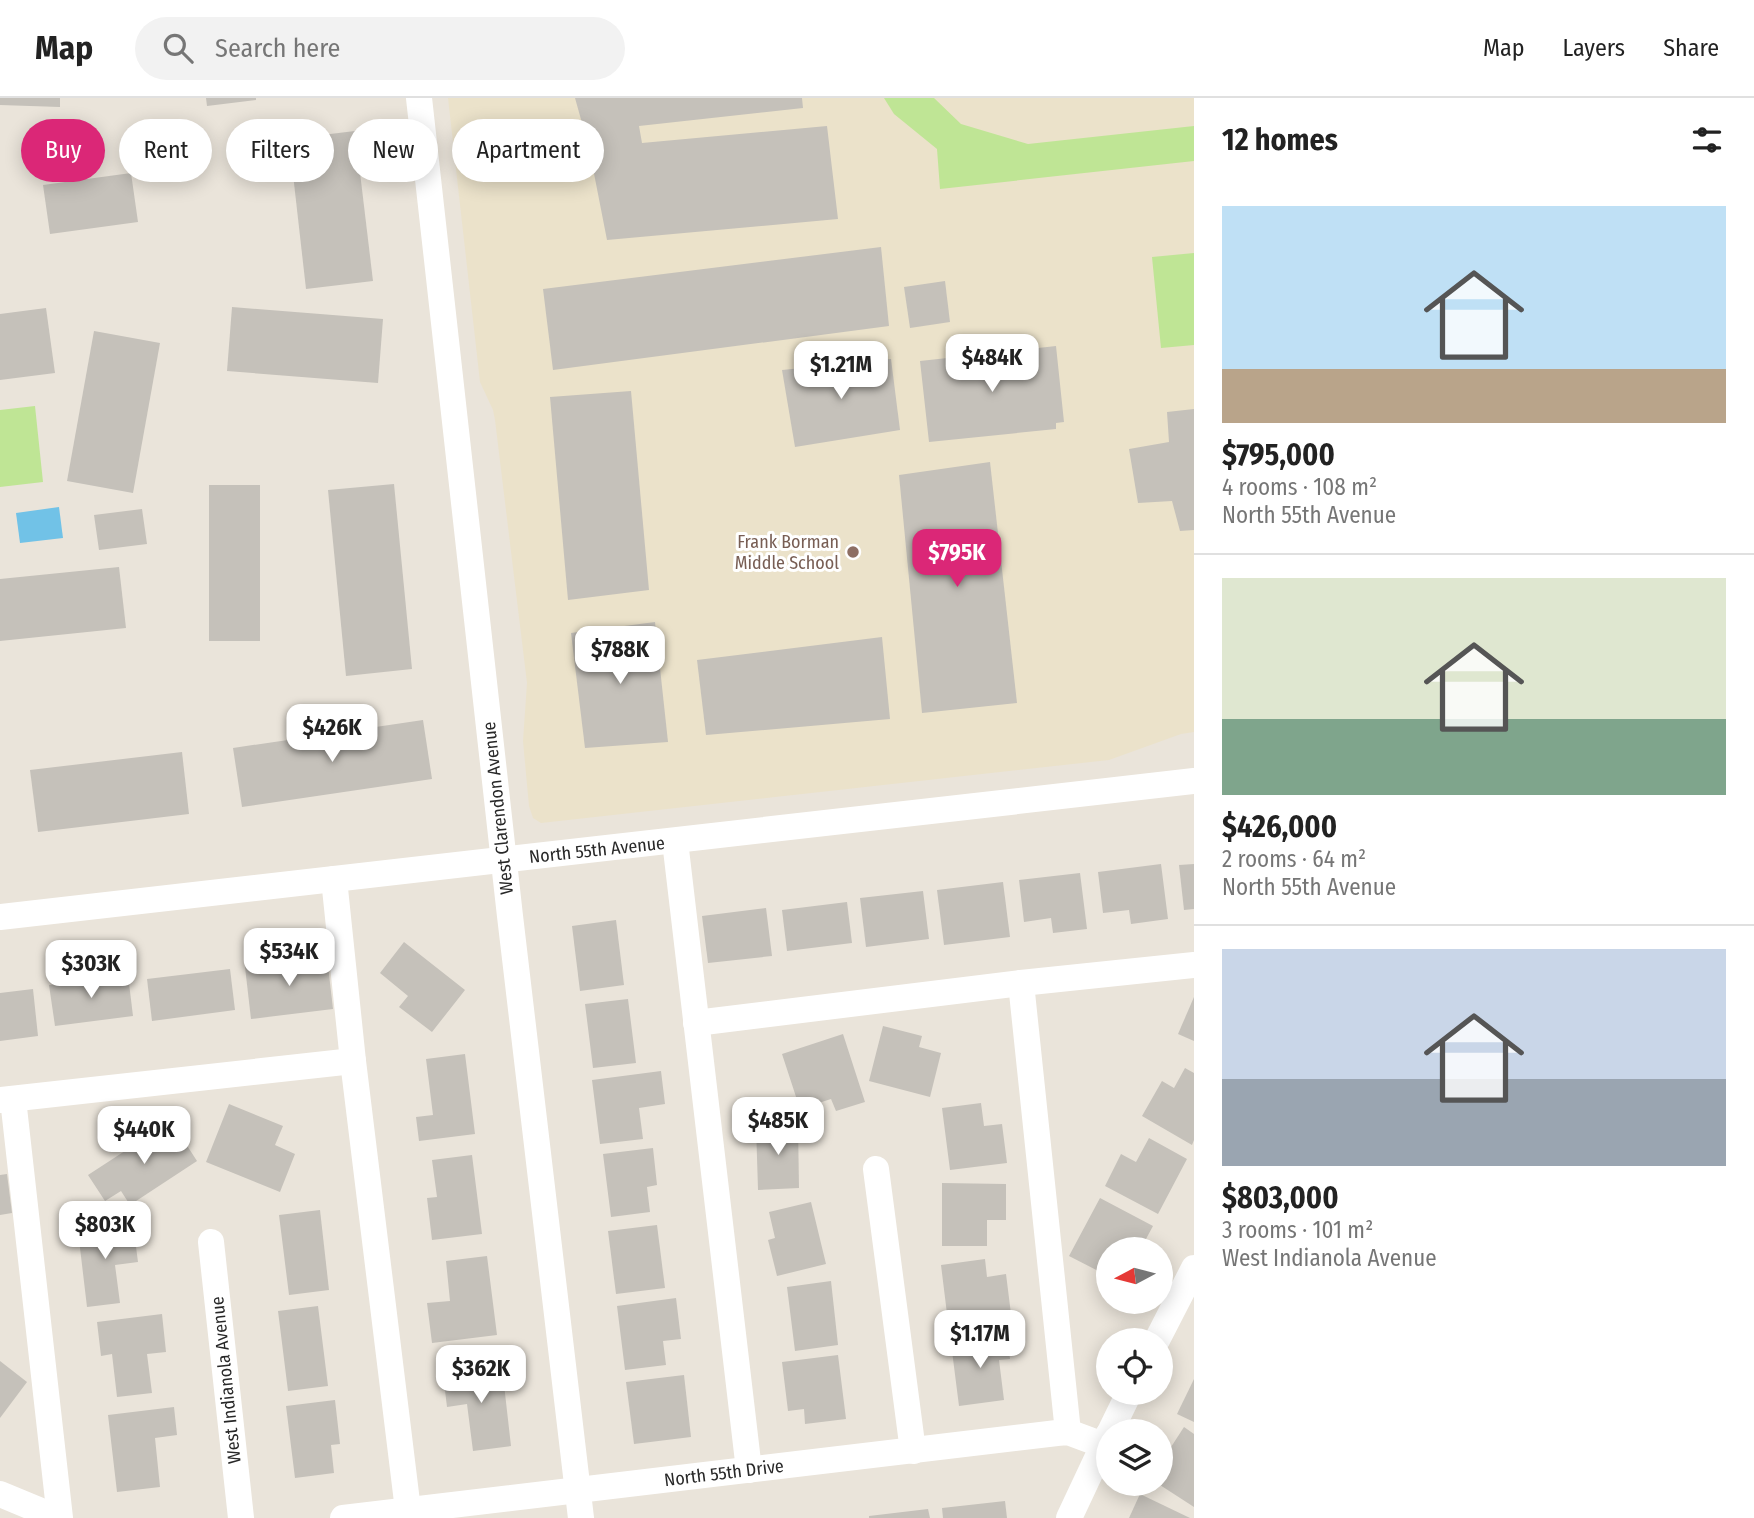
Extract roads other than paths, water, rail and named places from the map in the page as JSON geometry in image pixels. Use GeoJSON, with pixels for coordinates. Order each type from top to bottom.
{"type":"FeatureCollection","features":[{"type":"Feature","properties":{"kind":"street","name":"West Clarendon Avenue"},"geometry":{"type":"LineString","coordinates":[[419,98],[581,1518]]}},
{"type":"Feature","properties":{"kind":"street","name":"North 55th Avenue"},"geometry":{"type":"LineString","coordinates":[[0,917],[1194,781]]}},
{"type":"Feature","properties":{"kind":"street"},"geometry":{"type":"LineString","coordinates":[[675,841],[749,1470]]}},
{"type":"Feature","properties":{"kind":"street"},"geometry":{"type":"LineString","coordinates":[[334,880],[353,1061],[408,1510]]}},
{"type":"Feature","properties":{"kind":"street"},"geometry":{"type":"LineString","coordinates":[[696,1023],[1021,983],[1194,965]]}},
{"type":"Feature","properties":{"kind":"street"},"geometry":{"type":"LineString","coordinates":[[1021,983],[1068,1432]]}},
{"type":"Feature","properties":{"kind":"street"},"geometry":{"type":"LineString","coordinates":[[0,1494],[59,1518],[7,1100],[353,1061]]}},
{"type":"Feature","properties":{"kind":"street"},"geometry":{"type":"LineString","coordinates":[[876,1168],[913,1451]]}},
{"type":"Feature","properties":{"kind":"street","name":"West Indianola Avenue"},"geometry":{"type":"LineString","coordinates":[[211,1242],[241,1518]]}},
{"type":"Feature","properties":{"kind":"street"},"geometry":{"type":"LineString","coordinates":[[1163,1328],[1194,1268]]}},
{"type":"Feature","properties":{"kind":"street","name":"North 55th Drive"},"geometry":{"type":"LineString","coordinates":[[343,1518],[1068,1432],[1096,1436]]}},
{"type":"Feature","properties":{"kind":"street"},"geometry":{"type":"LineString","coordinates":[[1069,1518],[1096,1460]]}},
{"type":"Feature","properties":{"kind":"water"},"geometry":{"type":"Polygon","coordinates":[[[59,507],[63,538],[20,543],[16,513],[59,507]]]}},
{"type":"Feature","properties":{"kind":"place","name":"Frank Borman Middle School"},"geometry":{"type":"Point","coordinates":[853,552]}}]}
